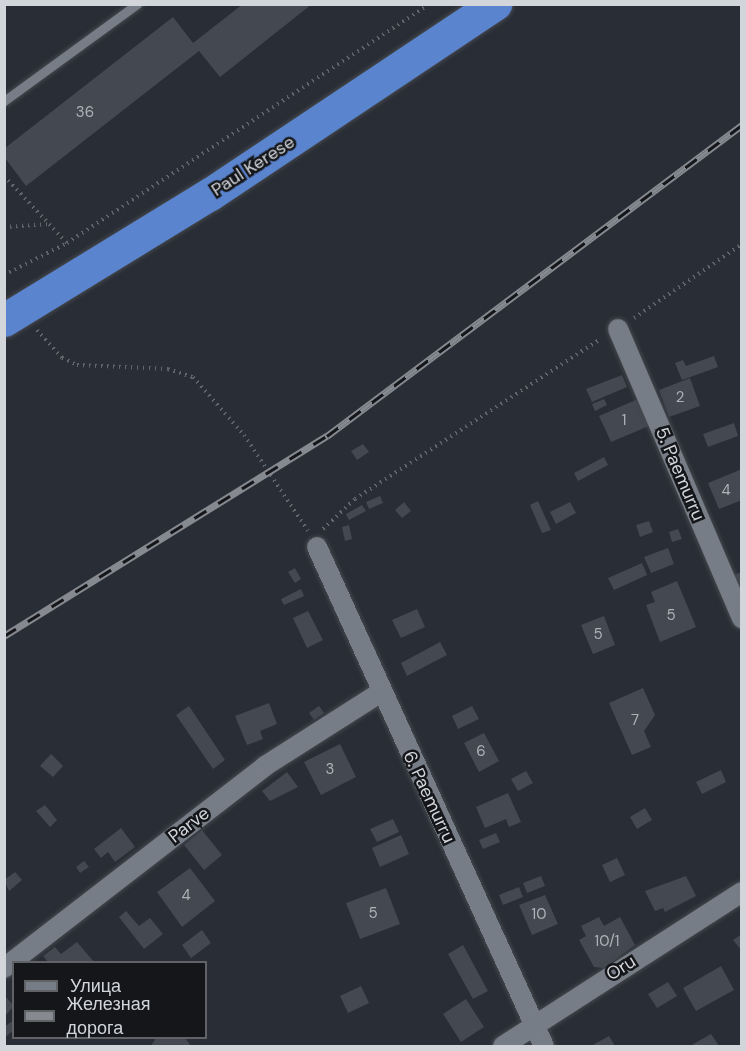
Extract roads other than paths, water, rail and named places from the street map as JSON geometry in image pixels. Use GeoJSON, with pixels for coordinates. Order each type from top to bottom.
{"type":"FeatureCollection","features":[{"type":"Feature","properties":{"kind":"highway","name":"Paul Kerese"},"geometry":{"type":"LineString","coordinates":[[12,315],[210,194],[495,4]]}},
{"type":"Feature","properties":{"kind":"street","name":"5. Paemurru"},"geometry":{"type":"LineString","coordinates":[[618,329],[741,619]]}},
{"type":"Feature","properties":{"kind":"street","name":"6. Paemurru"},"geometry":{"type":"LineString","coordinates":[[317,547],[544,1047]]}},
{"type":"Feature","properties":{"kind":"street","name":"Parve"},"geometry":{"type":"LineString","coordinates":[[13,961],[265,766],[381,692]]}},
{"type":"Feature","properties":{"kind":"street","name":"Oru"},"geometry":{"type":"LineString","coordinates":[[503,1047],[533,1022],[741,892]]}},
{"type":"Feature","properties":{"kind":"lane"},"geometry":{"type":"LineString","coordinates":[[4,101],[137,4]]}},
{"type":"Feature","properties":{"kind":"railway"},"geometry":{"type":"LineString","coordinates":[[4,636],[327,436],[742,125]]}}]}
